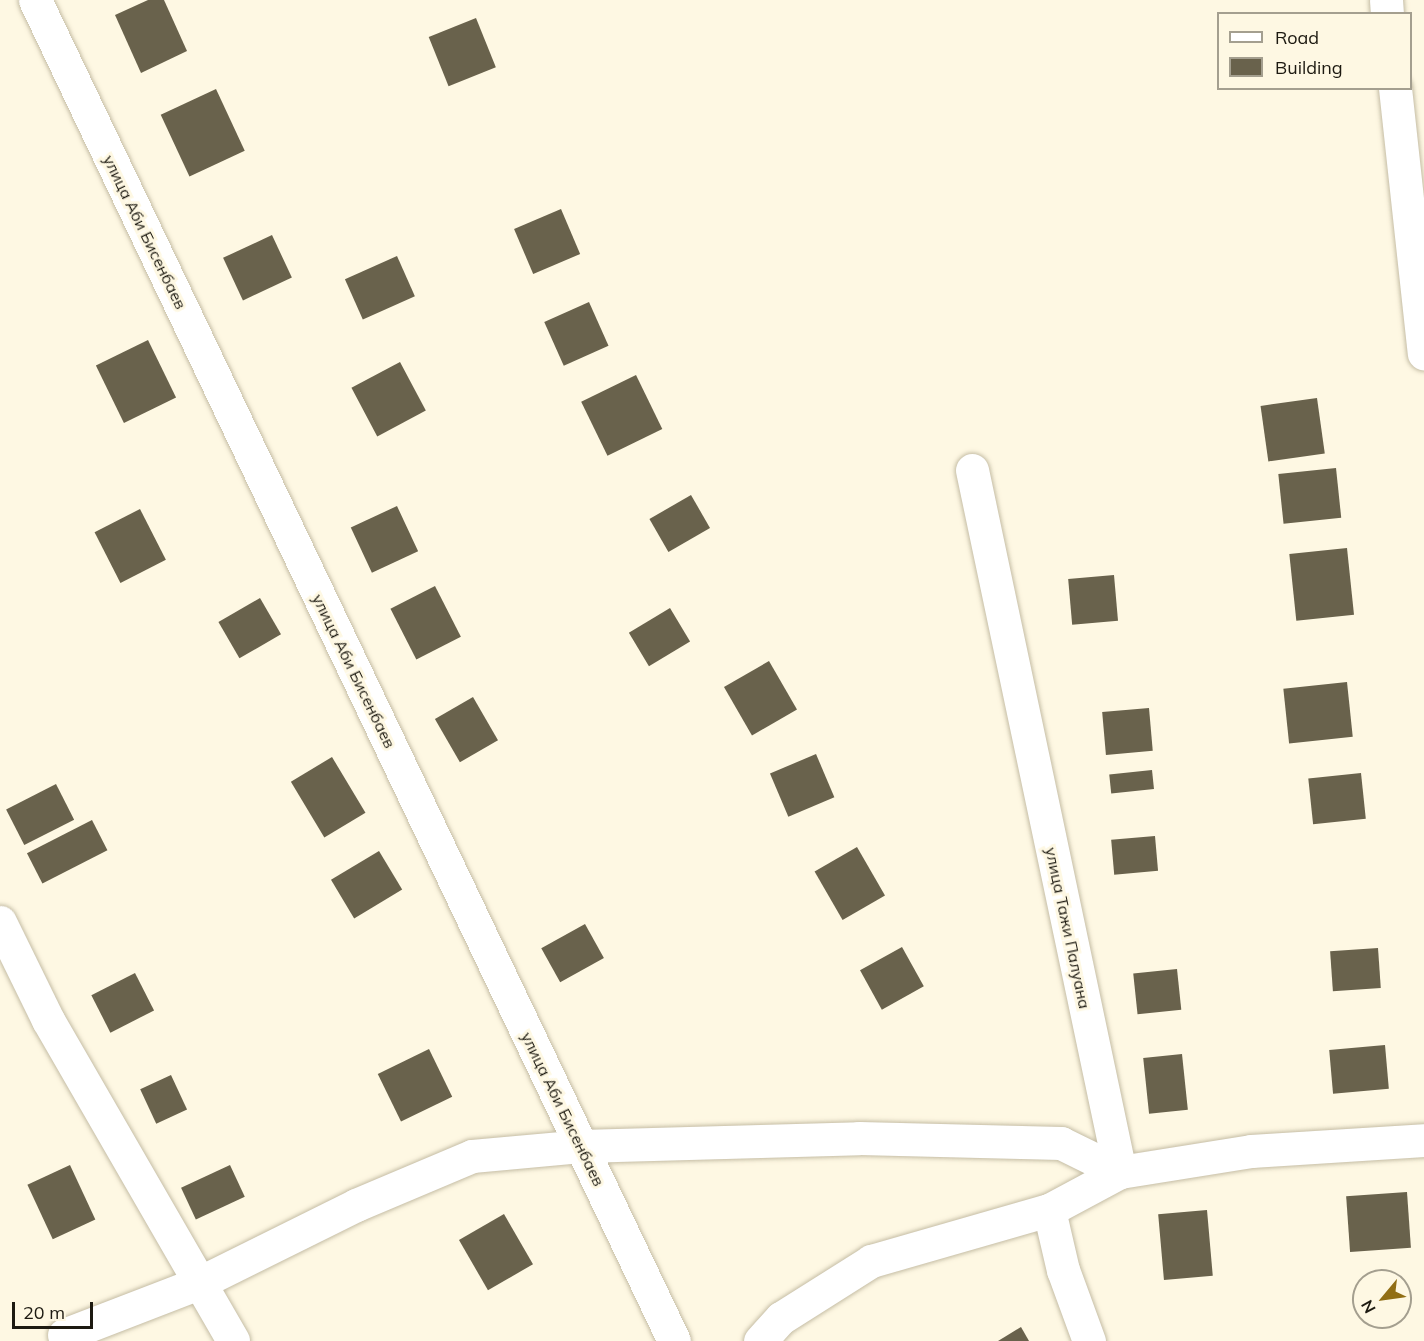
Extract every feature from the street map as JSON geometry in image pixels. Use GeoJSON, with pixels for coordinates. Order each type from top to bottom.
{"type":"FeatureCollection","features":[{"type":"Feature","properties":{"kind":"street","name":"улица Аби Бисенбаев"},"geometry":{"type":"LineString","coordinates":[[35,0],[674,1341]]}},
{"type":"Feature","properties":{"kind":"street"},"geometry":{"type":"LineString","coordinates":[[1395,90],[1424,354]]}},
{"type":"Feature","properties":{"kind":"street","name":"улица Тажи Палуана"},"geometry":{"type":"LineString","coordinates":[[972,470],[1120,1172]]}},
{"type":"Feature","properties":{"kind":"street"},"geometry":{"type":"LineString","coordinates":[[0,922],[48,1020],[233,1341]]}},
{"type":"Feature","properties":{"kind":"street"},"geometry":{"type":"LineString","coordinates":[[64,1335],[201,1282],[356,1205],[472,1156],[581,1146],[859,1138],[1061,1143],[1120,1172]]}},
{"type":"Feature","properties":{"kind":"street"},"geometry":{"type":"LineString","coordinates":[[760,1341],[781,1318],[871,1261],[1049,1210],[1120,1172],[1251,1151],[1424,1140]]}},
{"type":"Feature","properties":{"kind":"street"},"geometry":{"type":"LineString","coordinates":[[1049,1210],[1063,1269],[1089,1341]]}},
{"type":"Feature","properties":{"kind":"building"},"geometry":{"type":"Polygon","coordinates":[[[148,0],[164,0],[187,51],[141,73],[115,15],[148,0]]]}},
{"type":"Feature","properties":{"kind":"building"},"geometry":{"type":"Polygon","coordinates":[[[476,18],[496,67],[449,86],[429,37],[476,18]]]}},
{"type":"Feature","properties":{"kind":"building"},"geometry":{"type":"Polygon","coordinates":[[[216,89],[245,151],[189,176],[161,115],[216,89]]]}},
{"type":"Feature","properties":{"kind":"building"},"geometry":{"type":"Polygon","coordinates":[[[561,209],[580,254],[533,274],[514,229],[561,209]]]}},
{"type":"Feature","properties":{"kind":"building"},"geometry":{"type":"Polygon","coordinates":[[[272,235],[292,278],[243,300],[223,258],[272,235]]]}},
{"type":"Feature","properties":{"kind":"building"},"geometry":{"type":"Polygon","coordinates":[[[397,256],[415,296],[363,319],[345,279],[397,256]]]}},
{"type":"Feature","properties":{"kind":"building"},"geometry":{"type":"Polygon","coordinates":[[[589,302],[609,346],[564,366],[544,322],[589,302]]]}},
{"type":"Feature","properties":{"kind":"building"},"geometry":{"type":"Polygon","coordinates":[[[148,340],[176,398],[124,423],[96,365],[148,340]]]}},
{"type":"Feature","properties":{"kind":"building"},"geometry":{"type":"Polygon","coordinates":[[[400,362],[426,411],[377,436],[351,388],[400,362]]]}},
{"type":"Feature","properties":{"kind":"building"},"geometry":{"type":"Polygon","coordinates":[[[636,375],[662,429],[607,456],[581,402],[636,375]]]}},
{"type":"Feature","properties":{"kind":"building"},"geometry":{"type":"Polygon","coordinates":[[[1317,398],[1325,453],[1268,461],[1261,406],[1317,398]]]}},
{"type":"Feature","properties":{"kind":"building"},"geometry":{"type":"Polygon","coordinates":[[[1336,468],[1341,518],[1284,524],[1278,474],[1336,468]]]}},
{"type":"Feature","properties":{"kind":"building"},"geometry":{"type":"Polygon","coordinates":[[[691,495],[710,528],[668,552],[649,519],[691,495]]]}},
{"type":"Feature","properties":{"kind":"building"},"geometry":{"type":"Polygon","coordinates":[[[397,506],[418,551],[372,573],[351,528],[397,506]]]}},
{"type":"Feature","properties":{"kind":"building"},"geometry":{"type":"Polygon","coordinates":[[[140,509],[166,560],[120,583],[95,532],[140,509]]]}},
{"type":"Feature","properties":{"kind":"building"},"geometry":{"type":"Polygon","coordinates":[[[1347,548],[1354,615],[1296,621],[1289,554],[1347,548]]]}},
{"type":"Feature","properties":{"kind":"building"},"geometry":{"type":"Polygon","coordinates":[[[1114,575],[1118,621],[1072,625],[1068,579],[1114,575]]]}},
{"type":"Feature","properties":{"kind":"building"},"geometry":{"type":"Polygon","coordinates":[[[435,586],[461,637],[416,659],[390,609],[435,586]]]}},
{"type":"Feature","properties":{"kind":"building"},"geometry":{"type":"Polygon","coordinates":[[[260,598],[281,634],[239,658],[218,622],[260,598]]]}},
{"type":"Feature","properties":{"kind":"building"},"geometry":{"type":"Polygon","coordinates":[[[670,608],[690,641],[649,666],[629,633],[670,608]]]}},
{"type":"Feature","properties":{"kind":"building"},"geometry":{"type":"Polygon","coordinates":[[[769,661],[797,709],[752,735],[724,687],[769,661]]]}},
{"type":"Feature","properties":{"kind":"building"},"geometry":{"type":"Polygon","coordinates":[[[1347,682],[1353,737],[1289,743],[1283,689],[1347,682]]]}},
{"type":"Feature","properties":{"kind":"building"},"geometry":{"type":"Polygon","coordinates":[[[473,697],[498,740],[460,762],[435,719],[473,697]]]}},
{"type":"Feature","properties":{"kind":"building"},"geometry":{"type":"Polygon","coordinates":[[[1149,708],[1153,751],[1106,755],[1102,712],[1149,708]]]}},
{"type":"Feature","properties":{"kind":"building"},"geometry":{"type":"Polygon","coordinates":[[[816,754],[834,797],[788,817],[770,774],[816,754]]]}},
{"type":"Feature","properties":{"kind":"building"},"geometry":{"type":"Polygon","coordinates":[[[332,757],[365,813],[324,837],[291,782],[332,757]]]}},
{"type":"Feature","properties":{"kind":"building"},"geometry":{"type":"Polygon","coordinates":[[[1152,770],[1154,789],[1111,793],[1109,774],[1152,770]]]}},
{"type":"Feature","properties":{"kind":"building"},"geometry":{"type":"Polygon","coordinates":[[[1361,773],[1366,819],[1313,824],[1308,779],[1361,773]]]}},
{"type":"Feature","properties":{"kind":"building"},"geometry":{"type":"Polygon","coordinates":[[[56,784],[74,820],[24,845],[6,809],[56,784]]]}},
{"type":"Feature","properties":{"kind":"building"},"geometry":{"type":"Polygon","coordinates":[[[92,820],[107,850],[42,883],[27,853],[92,820]]]}},
{"type":"Feature","properties":{"kind":"building"},"geometry":{"type":"Polygon","coordinates":[[[1155,836],[1158,871],[1114,875],[1111,840],[1155,836]]]}},
{"type":"Feature","properties":{"kind":"building"},"geometry":{"type":"Polygon","coordinates":[[[857,847],[885,895],[843,920],[815,872],[857,847]]]}},
{"type":"Feature","properties":{"kind":"building"},"geometry":{"type":"Polygon","coordinates":[[[379,851],[402,890],[354,918],[331,880],[379,851]]]}},
{"type":"Feature","properties":{"kind":"building"},"geometry":{"type":"Polygon","coordinates":[[[585,924],[604,958],[560,982],[541,948],[585,924]]]}},
{"type":"Feature","properties":{"kind":"building"},"geometry":{"type":"Polygon","coordinates":[[[902,947],[924,986],[882,1010],[860,970],[902,947]]]}},
{"type":"Feature","properties":{"kind":"building"},"geometry":{"type":"Polygon","coordinates":[[[1378,948],[1381,988],[1333,991],[1330,951],[1378,948]]]}},
{"type":"Feature","properties":{"kind":"building"},"geometry":{"type":"Polygon","coordinates":[[[1177,969],[1181,1010],[1138,1014],[1133,974],[1177,969]]]}},
{"type":"Feature","properties":{"kind":"building"},"geometry":{"type":"Polygon","coordinates":[[[135,973],[154,1010],[110,1033],[91,995],[135,973]]]}},
{"type":"Feature","properties":{"kind":"building"},"geometry":{"type":"Polygon","coordinates":[[[1385,1045],[1389,1089],[1333,1094],[1329,1050],[1385,1045]]]}},
{"type":"Feature","properties":{"kind":"building"},"geometry":{"type":"Polygon","coordinates":[[[429,1049],[452,1097],[401,1122],[378,1074],[429,1049]]]}},
{"type":"Feature","properties":{"kind":"building"},"geometry":{"type":"Polygon","coordinates":[[[1182,1054],[1188,1110],[1149,1114],[1143,1058],[1182,1054]]]}},
{"type":"Feature","properties":{"kind":"building"},"geometry":{"type":"Polygon","coordinates":[[[171,1075],[187,1109],[156,1124],[140,1089],[171,1075]]]}},
{"type":"Feature","properties":{"kind":"building"},"geometry":{"type":"Polygon","coordinates":[[[70,1165],[95,1219],[53,1239],[27,1185],[70,1165]]]}},
{"type":"Feature","properties":{"kind":"building"},"geometry":{"type":"Polygon","coordinates":[[[230,1165],[245,1197],[196,1220],[181,1188],[230,1165]]]}},
{"type":"Feature","properties":{"kind":"building"},"geometry":{"type":"Polygon","coordinates":[[[1407,1192],[1411,1248],[1350,1252],[1346,1196],[1407,1192]]]}},
{"type":"Feature","properties":{"kind":"building"},"geometry":{"type":"Polygon","coordinates":[[[1207,1210],[1213,1276],[1164,1280],[1158,1214],[1207,1210]]]}},
{"type":"Feature","properties":{"kind":"building"},"geometry":{"type":"Polygon","coordinates":[[[504,1214],[533,1264],[488,1290],[459,1240],[504,1214]]]}},
{"type":"Feature","properties":{"kind":"building"},"geometry":{"type":"Polygon","coordinates":[[[1021,1327],[1029,1341],[998,1341],[1021,1327]]]}}]}
